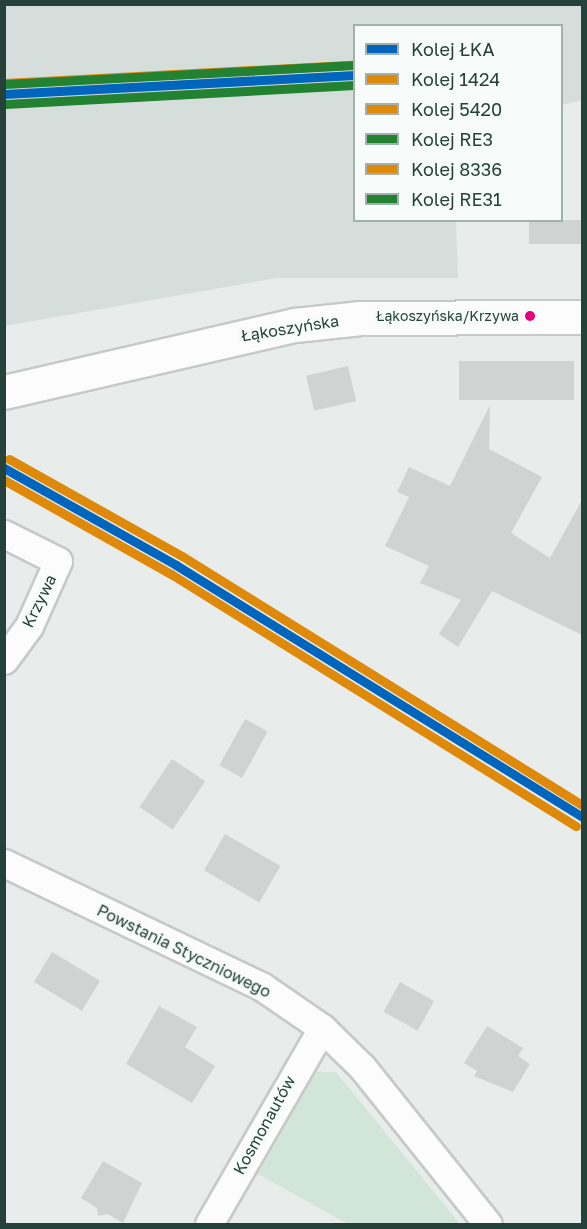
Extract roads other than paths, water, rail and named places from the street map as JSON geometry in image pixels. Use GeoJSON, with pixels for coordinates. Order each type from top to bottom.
{"type":"FeatureCollection","features":[{"type":"Feature","properties":{"kind":"street","name":"Łąkoszyńska"},"geometry":{"type":"LineString","coordinates":[[4,392],[295,325],[361,318],[582,317]]}},
{"type":"Feature","properties":{"kind":"street","name":"Krzywa"},"geometry":{"type":"LineString","coordinates":[[4,534],[58,561],[29,626],[4,660]]}},
{"type":"Feature","properties":{"kind":"street","name":"Powstania Styczniowego"},"geometry":{"type":"LineString","coordinates":[[4,863],[261,986],[322,1028],[362,1067],[488,1224]]}},
{"type":"Feature","properties":{"kind":"street","name":"Kosmonautów"},"geometry":{"type":"LineString","coordinates":[[209,1224],[322,1028]]}},
{"type":"Feature","properties":{"kind":"rail line","name":"8336"},"geometry":{"type":"LineString","coordinates":[[4,83],[353,65]]}},
{"type":"Feature","properties":{"kind":"rail line","name":"RE31"},"geometry":{"type":"LineString","coordinates":[[5,84],[353,65]]}},
{"type":"Feature","properties":{"kind":"rail line","name":"ŁKA"},"geometry":{"type":"LineString","coordinates":[[4,94],[353,75]]}},
{"type":"Feature","properties":{"kind":"rail line","name":"RE3"},"geometry":{"type":"LineString","coordinates":[[5,104],[353,85]]}},
{"type":"Feature","properties":{"kind":"rail line","name":"5420"},"geometry":{"type":"LineString","coordinates":[[9,459],[182,556],[582,805]]}},
{"type":"Feature","properties":{"kind":"rail line","name":"ŁKA"},"geometry":{"type":"LineString","coordinates":[[4,468],[176,565],[582,817]]}},
{"type":"Feature","properties":{"kind":"rail line","name":"1424"},"geometry":{"type":"LineString","coordinates":[[4,480],[171,574],[576,826]]}},
{"type":"Feature","properties":{"kind":"place","name":"Łąkoszyńska/Krzywa"},"geometry":{"type":"Point","coordinates":[530,316]}}]}
